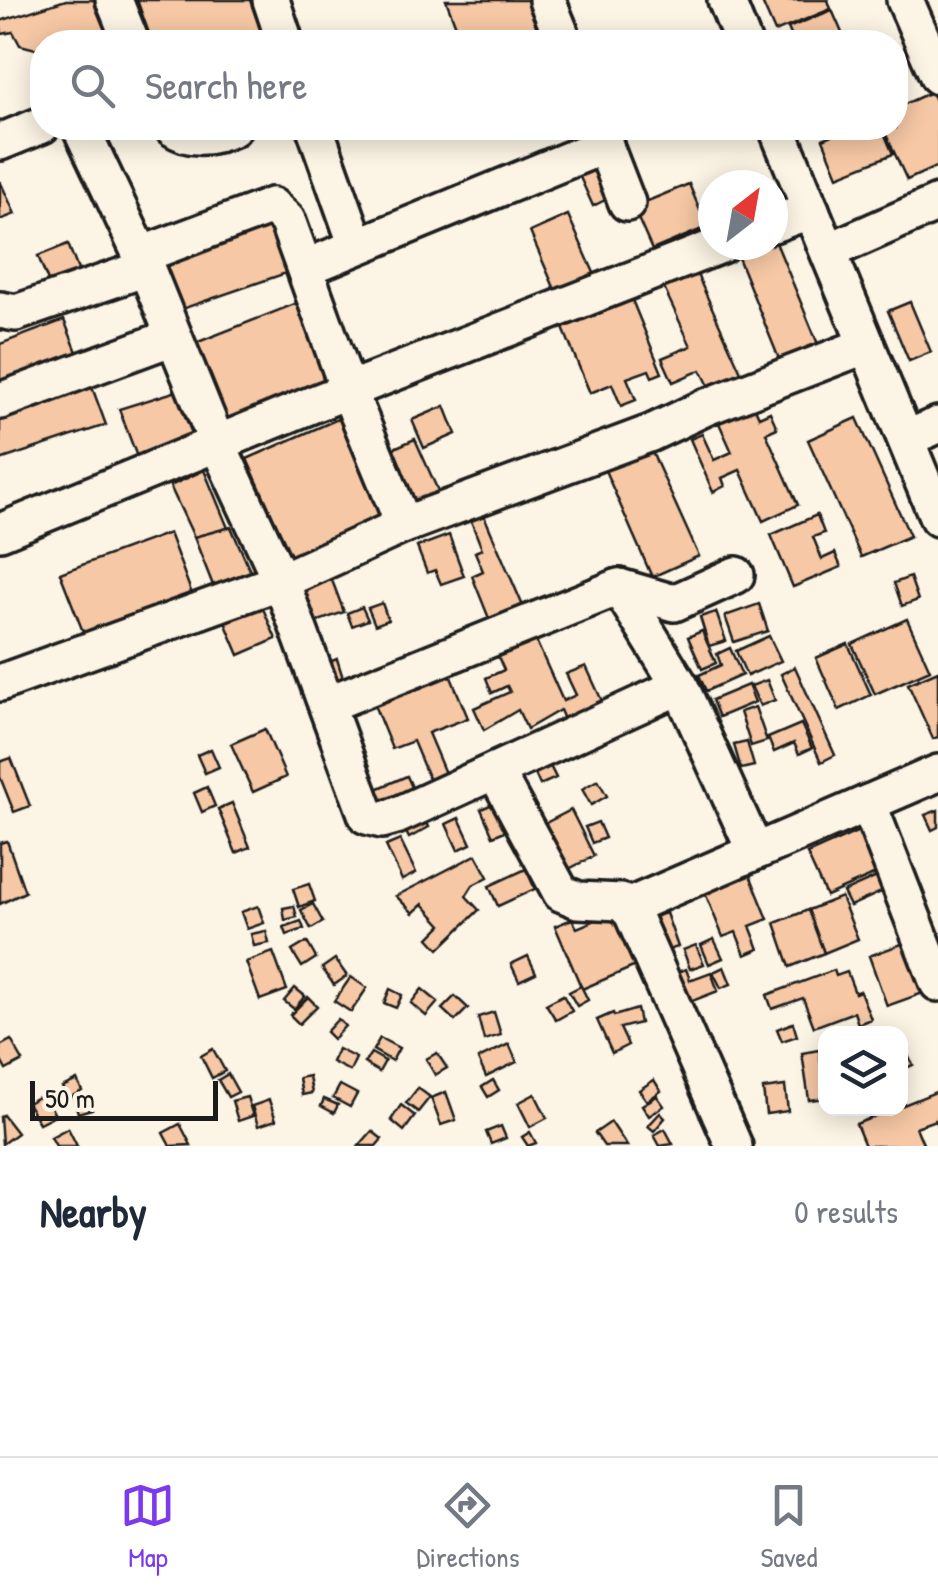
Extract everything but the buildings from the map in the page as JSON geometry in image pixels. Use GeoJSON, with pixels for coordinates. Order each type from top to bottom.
{"type":"FeatureCollection","features":[{"type":"Feature","properties":{"kind":"street"},"geometry":{"type":"LineString","coordinates":[[114,0],[126,30]]}},
{"type":"Feature","properties":{"kind":"street"},"geometry":{"type":"LineString","coordinates":[[271,0],[282,30]]}},
{"type":"Feature","properties":{"kind":"street"},"geometry":{"type":"LineString","coordinates":[[547,0],[559,30]]}},
{"type":"Feature","properties":{"kind":"street"},"geometry":{"type":"LineString","coordinates":[[726,0],[738,30]]}},
{"type":"Feature","properties":{"kind":"street"},"geometry":{"type":"LineString","coordinates":[[905,0],[938,76]]}},
{"type":"Feature","properties":{"kind":"street"},"geometry":{"type":"LineString","coordinates":[[0,142],[30,130]]}},
{"type":"Feature","properties":{"kind":"street"},"geometry":{"type":"LineString","coordinates":[[87,140],[143,262],[217,443],[281,581],[362,808],[382,820],[396,816],[680,686]]}},
{"type":"Feature","properties":{"kind":"street"},"geometry":{"type":"LineString","coordinates":[[319,140],[357,246]]}},
{"type":"Feature","properties":{"kind":"street"},"geometry":{"type":"LineString","coordinates":[[305,268],[592,140]]}},
{"type":"Feature","properties":{"kind":"street"},"geometry":{"type":"LineString","coordinates":[[603,140],[628,203]]}},
{"type":"Feature","properties":{"kind":"street"},"geometry":{"type":"LineString","coordinates":[[783,140],[938,518]]}},
{"type":"Feature","properties":{"kind":"street"},"geometry":{"type":"LineString","coordinates":[[829,251],[938,203]]}},
{"type":"Feature","properties":{"kind":"street"},"geometry":{"type":"LineString","coordinates":[[0,310],[16,313],[272,206],[287,220],[349,392],[404,525]]}},
{"type":"Feature","properties":{"kind":"street"},"geometry":{"type":"LineString","coordinates":[[788,218],[811,210]]}},
{"type":"Feature","properties":{"kind":"street"},"geometry":{"type":"LineString","coordinates":[[0,532],[698,254]]}},
{"type":"Feature","properties":{"kind":"street"},"geometry":{"type":"LineString","coordinates":[[0,401],[173,337]]}},
{"type":"Feature","properties":{"kind":"street"},"geometry":{"type":"LineString","coordinates":[[0,683],[281,581],[404,525],[866,346]]}},
{"type":"Feature","properties":{"kind":"street"},"geometry":{"type":"LineString","coordinates":[[906,439],[938,425]]}},
{"type":"Feature","properties":{"kind":"street"},"geometry":{"type":"LineString","coordinates":[[328,704],[619,587],[674,603],[736,575]]}},
{"type":"Feature","properties":{"kind":"street"},"geometry":{"type":"LineString","coordinates":[[619,587],[680,686],[755,852]]}},
{"type":"Feature","properties":{"kind":"street"},"geometry":{"type":"LineString","coordinates":[[494,770],[560,892],[568,898],[621,902],[627,907],[734,1146]]}},
{"type":"Feature","properties":{"kind":"street"},"geometry":{"type":"LineString","coordinates":[[627,907],[938,773]]}},
{"type":"Feature","properties":{"kind":"street"},"geometry":{"type":"LineString","coordinates":[[868,803],[938,983]]}}]}
